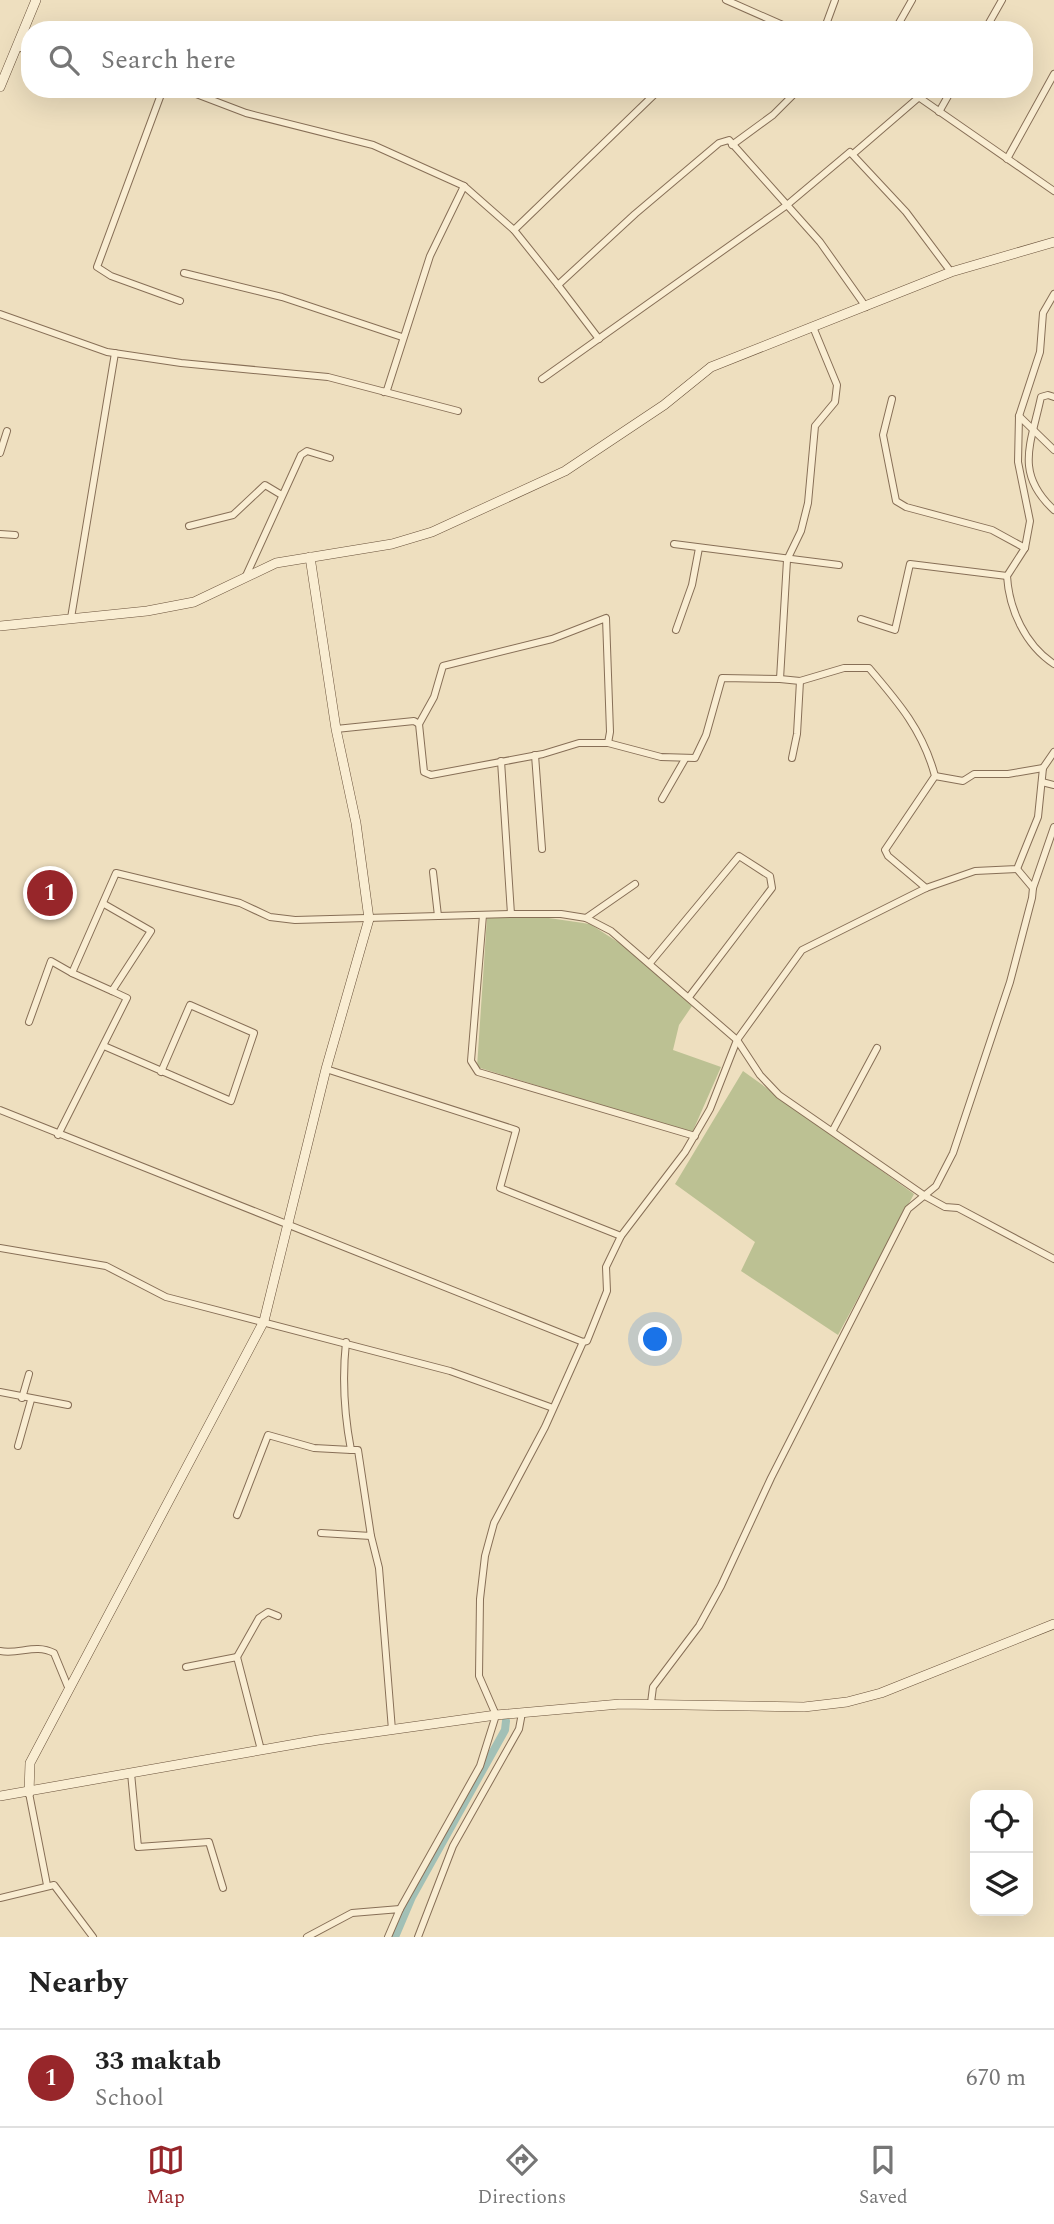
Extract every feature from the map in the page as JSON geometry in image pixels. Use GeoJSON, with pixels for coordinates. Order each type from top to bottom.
{"type":"FeatureCollection","features":[{"type":"Feature","properties":{"kind":"street"},"geometry":{"type":"LineString","coordinates":[[28,21],[36,0]]}},
{"type":"Feature","properties":{"kind":"street"},"geometry":{"type":"LineString","coordinates":[[726,0],[774,21]]}},
{"type":"Feature","properties":{"kind":"street"},"geometry":{"type":"LineString","coordinates":[[827,21],[835,0]]}},
{"type":"Feature","properties":{"kind":"street"},"geometry":{"type":"LineString","coordinates":[[900,21],[912,0]]}},
{"type":"Feature","properties":{"kind":"street"},"geometry":{"type":"LineString","coordinates":[[990,21],[1002,0]]}},
{"type":"Feature","properties":{"kind":"street"},"geometry":{"type":"LineString","coordinates":[[0,87],[21,37]]}},
{"type":"Feature","properties":{"kind":"street"},"geometry":{"type":"LineString","coordinates":[[17,47],[21,48]]}},
{"type":"Feature","properties":{"kind":"street"},"geometry":{"type":"LineString","coordinates":[[1007,159],[1054,74]]}},
{"type":"Feature","properties":{"kind":"street"},"geometry":{"type":"LineString","coordinates":[[160,98],[97,267],[111,276],[180,301]]}},
{"type":"Feature","properties":{"kind":"street"},"geometry":{"type":"LineString","coordinates":[[207,98],[246,113],[373,145],[464,186],[514,230],[599,339]]}},
{"type":"Feature","properties":{"kind":"street"},"geometry":{"type":"LineString","coordinates":[[514,230],[651,98]]}},
{"type":"Feature","properties":{"kind":"street"},"geometry":{"type":"LineString","coordinates":[[732,145],[773,115],[790,98]]}},
{"type":"Feature","properties":{"kind":"street"},"geometry":{"type":"LineString","coordinates":[[542,379],[787,205],[918,98],[1054,191]]}},
{"type":"Feature","properties":{"kind":"street"},"geometry":{"type":"LineString","coordinates":[[939,111],[947,98]]}},
{"type":"Feature","properties":{"kind":"street"},"geometry":{"type":"LineString","coordinates":[[558,285],[643,207],[719,143],[730,140],[820,242],[866,307]]}},
{"type":"Feature","properties":{"kind":"street"},"geometry":{"type":"LineString","coordinates":[[853,153],[905,212],[951,272]]}},
{"type":"Feature","properties":{"kind":"street"},"geometry":{"type":"LineString","coordinates":[[384,392],[387,390],[402,337],[441,230],[464,186]]}},
{"type":"Feature","properties":{"kind":"street"},"geometry":{"type":"LineString","coordinates":[[0,626],[147,611],[194,602],[276,563],[392,544],[432,532],[565,471],[664,405],[711,367],[951,272],[1054,242]]}},
{"type":"Feature","properties":{"kind":"street"},"geometry":{"type":"LineString","coordinates":[[184,273],[282,297],[402,337]]}},
{"type":"Feature","properties":{"kind":"street"},"geometry":{"type":"LineString","coordinates":[[1054,294],[1043,313],[1040,352],[1019,416],[1018,463],[1030,521],[1025,548],[1007,576],[1015,615],[1030,640],[1054,664]]}},
{"type":"Feature","properties":{"kind":"street"},"geometry":{"type":"LineString","coordinates":[[0,314],[116,353],[181,363],[328,377],[458,411]]}},
{"type":"Feature","properties":{"kind":"street"},"geometry":{"type":"LineString","coordinates":[[780,679],[787,560],[801,531],[808,503],[815,426],[835,402],[837,385],[813,327]]}},
{"type":"Feature","properties":{"kind":"street"},"geometry":{"type":"LineString","coordinates":[[71,618],[116,353]]}},
{"type":"Feature","properties":{"kind":"street"},"geometry":{"type":"LineString","coordinates":[[1054,397],[1041,397],[1028,453],[1031,483],[1036,494],[1054,510]]}},
{"type":"Feature","properties":{"kind":"street"},"geometry":{"type":"LineString","coordinates":[[892,399],[883,435],[897,501],[906,507],[992,530],[1025,548]]}},
{"type":"Feature","properties":{"kind":"street"},"geometry":{"type":"LineString","coordinates":[[1019,416],[1054,450]]}},
{"type":"Feature","properties":{"kind":"street"},"geometry":{"type":"LineString","coordinates":[[0,453],[7,431]]}},
{"type":"Feature","properties":{"kind":"street"},"geometry":{"type":"LineString","coordinates":[[245,578],[280,494],[302,453],[307,451],[330,458]]}},
{"type":"Feature","properties":{"kind":"street"},"geometry":{"type":"LineString","coordinates":[[188,526],[233,515],[265,485],[280,494]]}},
{"type":"Feature","properties":{"kind":"street"},"geometry":{"type":"LineString","coordinates":[[0,534],[15,535]]}},
{"type":"Feature","properties":{"kind":"street"},"geometry":{"type":"LineString","coordinates":[[674,544],[839,565]]}},
{"type":"Feature","properties":{"kind":"street"},"geometry":{"type":"LineString","coordinates":[[676,630],[692,585],[699,548]]}},
{"type":"Feature","properties":{"kind":"street"},"geometry":{"type":"LineString","coordinates":[[47,1885],[29,1793],[30,1763],[264,1321],[326,1069],[369,919],[356,823],[336,729],[310,557]]}},
{"type":"Feature","properties":{"kind":"street"},"geometry":{"type":"LineString","coordinates":[[861,619],[895,630],[910,564],[1007,576]]}},
{"type":"Feature","properties":{"kind":"street"},"geometry":{"type":"LineString","coordinates":[[608,743],[610,732],[606,618],[552,639],[443,666],[434,697],[419,724],[427,774],[535,755],[565,745],[608,743],[661,757],[685,759],[698,754],[722,678],[732,676],[800,681],[845,668],[869,668],[910,716],[927,747],[935,776],[885,850],[888,856],[926,888]]}},
{"type":"Feature","properties":{"kind":"street"},"geometry":{"type":"LineString","coordinates":[[792,758],[797,734],[800,681]]}},
{"type":"Feature","properties":{"kind":"street"},"geometry":{"type":"LineString","coordinates":[[336,729],[410,720],[419,724]]}},
{"type":"Feature","properties":{"kind":"street"},"geometry":{"type":"LineString","coordinates":[[1017,869],[1038,817],[1043,768],[1054,752]]}},
{"type":"Feature","properties":{"kind":"street"},"geometry":{"type":"LineString","coordinates":[[535,755],[542,849]]}},
{"type":"Feature","properties":{"kind":"street"},"geometry":{"type":"LineString","coordinates":[[662,799],[685,759]]}},
{"type":"Feature","properties":{"kind":"street"},"geometry":{"type":"LineString","coordinates":[[501,761],[511,914]]}},
{"type":"Feature","properties":{"kind":"street"},"geometry":{"type":"LineString","coordinates":[[935,776],[963,781],[974,774],[1008,775],[1043,768]]}},
{"type":"Feature","properties":{"kind":"street"},"geometry":{"type":"LineString","coordinates":[[1042,782],[1054,785]]}},
{"type":"Feature","properties":{"kind":"street"},"geometry":{"type":"LineString","coordinates":[[651,1703],[653,1687],[699,1626],[721,1586],[771,1478],[908,1209],[936,1186],[967,1113],[1010,982],[1033,888],[1054,827]]}},
{"type":"Feature","properties":{"kind":"street"},"geometry":{"type":"LineString","coordinates":[[650,963],[739,856],[770,876],[772,888],[689,997]]}},
{"type":"Feature","properties":{"kind":"street"},"geometry":{"type":"LineString","coordinates":[[388,1937],[400,1909],[481,1766],[495,1715],[479,1676],[480,1599],[485,1556],[494,1523],[553,1408],[583,1342],[587,1341],[607,1291],[606,1267],[621,1236],[695,1136],[710,1109],[737,1040],[794,959],[811,943],[926,888],[975,871],[1017,869]]}},
{"type":"Feature","properties":{"kind":"street"},"geometry":{"type":"LineString","coordinates":[[1017,869],[1033,888]]}},
{"type":"Feature","properties":{"kind":"street"},"geometry":{"type":"LineString","coordinates":[[433,872],[438,916]]}},
{"type":"Feature","properties":{"kind":"street"},"geometry":{"type":"LineString","coordinates":[[72,973],[116,873],[240,903],[270,917],[295,920],[511,914],[561,914],[586,918],[611,931],[737,1040],[760,1074],[779,1095],[925,1196],[945,1207],[958,1208],[1053,1256]]}},
{"type":"Feature","properties":{"kind":"street"},"geometry":{"type":"LineString","coordinates":[[586,918],[635,884]]}},
{"type":"Feature","properties":{"kind":"street"},"geometry":{"type":"LineString","coordinates":[[104,904],[151,931],[112,992]]}},
{"type":"Feature","properties":{"kind":"street"},"geometry":{"type":"LineString","coordinates":[[483,915],[471,1061],[473,1068],[478,1072],[695,1136]]}},
{"type":"Feature","properties":{"kind":"street"},"geometry":{"type":"LineString","coordinates":[[29,1022],[51,961],[127,998],[58,1135]]}},
{"type":"Feature","properties":{"kind":"street"},"geometry":{"type":"LineString","coordinates":[[104,1045],[160,1072],[231,1101],[254,1033],[190,1005],[160,1072]]}},
{"type":"Feature","properties":{"kind":"street"},"geometry":{"type":"LineString","coordinates":[[833,1130],[877,1048]]}},
{"type":"Feature","properties":{"kind":"street"},"geometry":{"type":"LineString","coordinates":[[326,1069],[516,1130],[500,1188],[621,1236]]}},
{"type":"Feature","properties":{"kind":"street"},"geometry":{"type":"LineString","coordinates":[[0,1110],[583,1342]]}},
{"type":"Feature","properties":{"kind":"street"},"geometry":{"type":"LineString","coordinates":[[0,1248],[106,1266],[166,1297],[450,1371],[553,1408]]}},
{"type":"Feature","properties":{"kind":"street"},"geometry":{"type":"LineString","coordinates":[[346,1342],[342,1377],[351,1450]]}},
{"type":"Feature","properties":{"kind":"street"},"geometry":{"type":"LineString","coordinates":[[22,1398],[29,1374]]}},
{"type":"Feature","properties":{"kind":"street"},"geometry":{"type":"LineString","coordinates":[[0,1392],[68,1405]]}},
{"type":"Feature","properties":{"kind":"street"},"geometry":{"type":"LineString","coordinates":[[18,1446],[32,1400]]}},
{"type":"Feature","properties":{"kind":"street"},"geometry":{"type":"LineString","coordinates":[[237,1515],[268,1434],[314,1448],[358,1450],[371,1536],[379,1568],[392,1730]]}},
{"type":"Feature","properties":{"kind":"street"},"geometry":{"type":"LineString","coordinates":[[321,1533],[371,1536]]}},
{"type":"Feature","properties":{"kind":"street"},"geometry":{"type":"LineString","coordinates":[[261,1750],[237,1657],[259,1618],[268,1612],[278,1616]]}},
{"type":"Feature","properties":{"kind":"street"},"geometry":{"type":"LineString","coordinates":[[0,1796],[261,1750],[495,1715],[651,1703],[804,1707],[847,1702],[881,1693],[1053,1625]]}},
{"type":"Feature","properties":{"kind":"street"},"geometry":{"type":"LineString","coordinates":[[0,1651],[13,1654],[30,1648],[54,1653],[68,1687]]}},
{"type":"Feature","properties":{"kind":"street"},"geometry":{"type":"LineString","coordinates":[[186,1667],[237,1657]]}},
{"type":"Feature","properties":{"kind":"street"},"geometry":{"type":"LineString","coordinates":[[418,1937],[453,1846],[513,1740],[522,1713]]}},
{"type":"Feature","properties":{"kind":"street"},"geometry":{"type":"LineString","coordinates":[[131,1773],[138,1847],[209,1843],[223,1888]]}},
{"type":"Feature","properties":{"kind":"street"},"geometry":{"type":"LineString","coordinates":[[0,1898],[54,1885],[93,1937]]}},
{"type":"Feature","properties":{"kind":"street"},"geometry":{"type":"LineString","coordinates":[[307,1937],[352,1913],[400,1909]]}},
{"type":"Feature","properties":{"kind":"green space"},"geometry":{"type":"Polygon","coordinates":[[[542,917],[590,924],[624,946],[692,1006],[679,1025],[673,1050],[721,1067],[692,1133],[477,1067],[487,918],[542,917]]]}},
{"type":"Feature","properties":{"kind":"green space"},"geometry":{"type":"Polygon","coordinates":[[[743,1071],[914,1194],[838,1335],[741,1271],[755,1242],[675,1184],[743,1071]]]}},
{"type":"Feature","properties":{"kind":"waterway"},"geometry":{"type":"LineString","coordinates":[[395,1937],[412,1897],[505,1730],[506,1721]]}},
{"type":"Feature","properties":{"kind":"place","name":"33 maktab"},"geometry":{"type":"Point","coordinates":[50,893]}}]}
